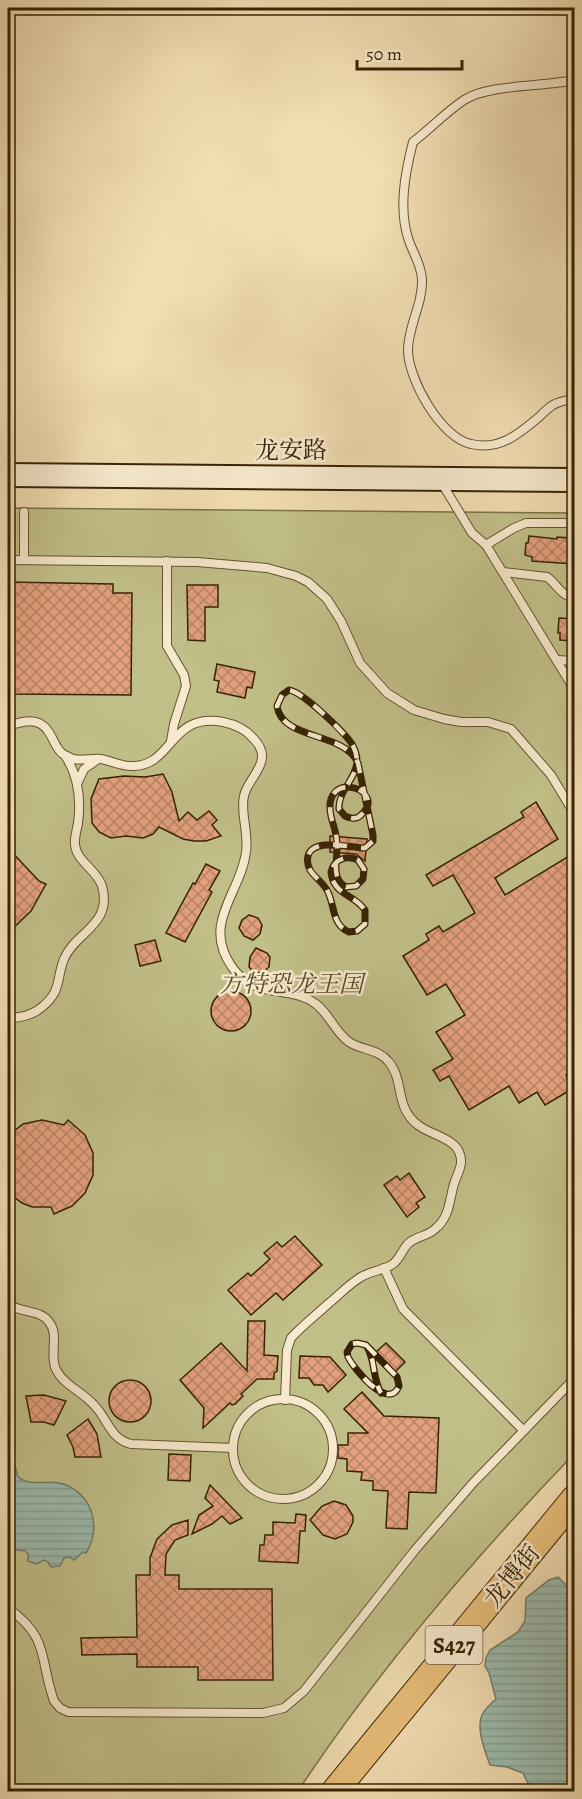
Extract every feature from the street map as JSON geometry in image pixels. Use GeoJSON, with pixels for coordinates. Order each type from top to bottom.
{"type":"FeatureCollection","features":[{"type":"Feature","properties":{"kind":"main road","name":"龙安路"},"geometry":{"type":"LineString","coordinates":[[8,475],[574,480]]}},
{"type":"Feature","properties":{"kind":"main road","name":"龙博街"},"geometry":{"type":"LineString","coordinates":[[334,1791],[574,1499]]}},
{"type":"Feature","properties":{"kind":"lane"},"geometry":{"type":"LineString","coordinates":[[574,80],[492,90],[464,100],[413,142],[403,204],[408,241],[419,262],[422,279],[422,297],[408,350],[414,377],[429,407],[448,432],[469,444],[489,446],[508,441],[553,404],[574,399]]}},
{"type":"Feature","properties":{"kind":"lane"},"geometry":{"type":"LineString","coordinates":[[439,478],[472,533],[486,545],[574,689]]}},
{"type":"Feature","properties":{"kind":"lane"},"geometry":{"type":"LineString","coordinates":[[24,512],[24,560]]}},
{"type":"Feature","properties":{"kind":"lane"},"geometry":{"type":"LineString","coordinates":[[486,545],[526,523],[574,523]]}},
{"type":"Feature","properties":{"kind":"lane"},"geometry":{"type":"LineString","coordinates":[[8,560],[197,562],[282,570],[308,582],[327,599],[335,610],[360,663],[387,693],[414,710],[437,717],[461,722],[488,722],[511,729],[551,776],[574,813]]}},
{"type":"Feature","properties":{"kind":"lane"},"geometry":{"type":"LineString","coordinates":[[167,561],[167,646],[184,675],[186,686],[171,741]]}},
{"type":"Feature","properties":{"kind":"lane"},"geometry":{"type":"LineString","coordinates":[[503,572],[547,577],[565,596],[574,598]]}},
{"type":"Feature","properties":{"kind":"lane"},"geometry":{"type":"LineString","coordinates":[[557,660],[574,662]]}},
{"type":"Feature","properties":{"kind":"lane"},"geometry":{"type":"LineString","coordinates":[[8,726],[28,720],[35,722],[48,731],[55,745],[73,759],[102,759],[132,766],[142,765],[159,756],[179,732],[189,726],[210,720],[231,724],[250,735],[260,748],[259,771],[244,792],[243,802],[248,836],[245,861],[225,905],[221,926],[222,943],[232,967],[255,986],[272,992],[297,995],[315,1003],[331,1019],[347,1041],[381,1055],[393,1069],[402,1104],[412,1119],[417,1125],[451,1142],[460,1154],[460,1168],[446,1217],[434,1231],[411,1241],[395,1263],[356,1280],[291,1338],[287,1350],[285,1400]]}},
{"type":"Feature","properties":{"kind":"lane"},"geometry":{"type":"LineString","coordinates":[[8,1019],[23,1017],[34,1012],[50,999],[60,982],[64,960],[69,951],[95,925],[103,906],[102,886],[96,875],[76,852],[79,810],[77,786],[74,772],[66,755]]}},
{"type":"Feature","properties":{"kind":"lane"},"geometry":{"type":"LineString","coordinates":[[77,786],[84,769],[94,761],[102,759]]}},
{"type":"Feature","properties":{"kind":"lane"},"geometry":{"type":"LineString","coordinates":[[384,1268],[403,1309],[523,1430]]}},
{"type":"Feature","properties":{"kind":"lane"},"geometry":{"type":"LineString","coordinates":[[8,1304],[47,1319],[53,1330],[53,1356],[58,1372],[70,1386],[94,1404],[112,1434],[123,1442],[233,1448]]}},
{"type":"Feature","properties":{"kind":"lane"},"geometry":{"type":"LineString","coordinates":[[8,1608],[31,1627],[38,1638],[43,1650],[54,1701],[68,1712],[263,1713],[284,1708],[303,1691],[415,1551],[473,1484],[574,1379]]}},
{"type":"Feature","properties":{"kind":"lane"},"geometry":{"type":"LineString","coordinates":[[285,1400],[300,1402],[324,1421],[332,1440],[332,1461],[328,1471],[315,1487],[297,1497],[276,1499],[257,1492],[242,1477],[234,1458],[233,1448],[238,1428],[251,1411],[269,1401],[285,1400]]}},
{"type":"Feature","properties":{"kind":"green space","name":"方特恐龙王国"},"geometry":{"type":"Polygon","coordinates":[[[8,508],[574,513],[574,1454],[428,1616],[361,1702],[298,1791],[8,1791],[8,508]]]}},
{"type":"Feature","properties":{"kind":"shaded area"},"geometry":{"type":"Polygon","coordinates":[[[8,1432],[15,1440],[13,1459],[18,1477],[28,1482],[53,1482],[70,1487],[79,1493],[91,1510],[93,1532],[91,1543],[86,1553],[83,1552],[74,1560],[69,1557],[64,1558],[60,1566],[51,1567],[44,1560],[36,1564],[28,1561],[28,1554],[25,1551],[17,1550],[8,1542],[8,1432]]]}},
{"type":"Feature","properties":{"kind":"shaded area"},"geometry":{"type":"Polygon","coordinates":[[[558,1577],[566,1585],[574,1605],[574,1791],[532,1791],[523,1773],[507,1767],[490,1765],[480,1725],[483,1713],[496,1699],[485,1666],[490,1650],[518,1632],[525,1621],[526,1598],[549,1580],[558,1577]]]}},
{"type":"Feature","properties":{"kind":"building"},"geometry":{"type":"Polygon","coordinates":[[[529,536],[571,538],[574,541],[574,564],[532,561],[532,557],[525,555],[529,536]]]}},
{"type":"Feature","properties":{"kind":"building"},"geometry":{"type":"Polygon","coordinates":[[[8,582],[113,584],[113,593],[132,593],[131,695],[8,694],[8,582]]]}},
{"type":"Feature","properties":{"kind":"building"},"geometry":{"type":"Polygon","coordinates":[[[187,585],[218,585],[218,607],[205,607],[205,641],[188,640],[187,585]]]}},
{"type":"Feature","properties":{"kind":"building"},"geometry":{"type":"Polygon","coordinates":[[[559,618],[574,619],[574,641],[560,640],[559,618]]]}},
{"type":"Feature","properties":{"kind":"building"},"geometry":{"type":"Polygon","coordinates":[[[217,664],[255,672],[252,688],[247,687],[245,698],[217,692],[219,681],[214,680],[217,664]]]}},
{"type":"Feature","properties":{"kind":"building"},"geometry":{"type":"Polygon","coordinates":[[[163,774],[172,792],[179,821],[188,812],[197,820],[209,811],[217,820],[212,825],[221,836],[206,841],[194,841],[183,839],[159,827],[153,834],[143,838],[126,836],[111,838],[99,832],[92,823],[91,799],[99,779],[163,774]]]}},
{"type":"Feature","properties":{"kind":"building"},"geometry":{"type":"Polygon","coordinates":[[[536,802],[558,839],[495,878],[505,895],[574,853],[574,1070],[566,1075],[574,1088],[545,1105],[537,1092],[519,1103],[509,1086],[469,1110],[449,1076],[440,1081],[433,1070],[453,1059],[436,1032],[465,1015],[446,984],[427,995],[403,956],[429,940],[426,934],[439,926],[443,932],[475,913],[453,875],[433,886],[426,875],[524,817],[521,812],[536,802]]]}},
{"type":"Feature","properties":{"kind":"building"},"geometry":{"type":"Polygon","coordinates":[[[330,836],[367,839],[365,861],[356,854],[330,852],[330,836]]]}},
{"type":"Feature","properties":{"kind":"building"},"geometry":{"type":"Polygon","coordinates":[[[8,848],[39,881],[46,884],[31,911],[8,933],[8,848]]]}},
{"type":"Feature","properties":{"kind":"building"},"geometry":{"type":"Polygon","coordinates":[[[206,864],[220,871],[209,890],[212,892],[185,942],[166,933],[206,864]]]}},
{"type":"Feature","properties":{"kind":"building"},"geometry":{"type":"Polygon","coordinates":[[[249,915],[258,918],[262,925],[260,934],[253,940],[244,936],[239,928],[242,920],[249,915]]]}},
{"type":"Feature","properties":{"kind":"building"},"geometry":{"type":"Polygon","coordinates":[[[155,940],[161,961],[140,966],[135,945],[155,940]]]}},
{"type":"Feature","properties":{"kind":"building"},"geometry":{"type":"Polygon","coordinates":[[[256,948],[270,957],[269,967],[262,973],[254,972],[249,967],[250,957],[256,948]]]}},
{"type":"Feature","properties":{"kind":"building"},"geometry":{"type":"Polygon","coordinates":[[[231,991],[239,992],[245,997],[250,1003],[250,1019],[245,1025],[239,1030],[231,1031],[223,1030],[217,1025],[212,1019],[211,1011],[212,1003],[217,997],[223,992],[231,991]]]}},
{"type":"Feature","properties":{"kind":"building"},"geometry":{"type":"Polygon","coordinates":[[[42,1120],[64,1125],[68,1120],[85,1135],[93,1153],[93,1175],[85,1193],[72,1206],[54,1214],[51,1207],[32,1207],[22,1203],[8,1192],[8,1136],[23,1124],[42,1120]]]}},
{"type":"Feature","properties":{"kind":"building"},"geometry":{"type":"Polygon","coordinates":[[[409,1173],[425,1197],[416,1203],[419,1207],[407,1217],[384,1185],[397,1176],[400,1180],[409,1173]]]}},
{"type":"Feature","properties":{"kind":"building"},"geometry":{"type":"Polygon","coordinates":[[[295,1236],[322,1265],[283,1300],[276,1293],[251,1315],[228,1290],[248,1273],[251,1276],[270,1259],[264,1253],[277,1242],[282,1247],[295,1236]]]}},
{"type":"Feature","properties":{"kind":"building"},"geometry":{"type":"Polygon","coordinates":[[[248,1321],[265,1321],[264,1355],[278,1356],[274,1379],[257,1379],[241,1394],[243,1396],[235,1404],[230,1403],[203,1428],[204,1408],[180,1380],[221,1343],[247,1371],[248,1321]]]}},
{"type":"Feature","properties":{"kind":"building"},"geometry":{"type":"Polygon","coordinates":[[[386,1343],[405,1362],[395,1372],[376,1352],[386,1343]]]}},
{"type":"Feature","properties":{"kind":"building"},"geometry":{"type":"Polygon","coordinates":[[[300,1356],[330,1357],[346,1375],[328,1392],[323,1385],[314,1385],[309,1378],[299,1378],[300,1356]]]}},
{"type":"Feature","properties":{"kind":"building"},"geometry":{"type":"Polygon","coordinates":[[[130,1380],[138,1381],[145,1386],[150,1393],[150,1409],[145,1416],[138,1421],[130,1422],[122,1421],[115,1416],[110,1409],[109,1401],[110,1393],[115,1386],[122,1381],[130,1380]]]}},
{"type":"Feature","properties":{"kind":"building"},"geometry":{"type":"Polygon","coordinates":[[[362,1392],[384,1416],[439,1418],[436,1493],[409,1492],[407,1529],[386,1528],[388,1491],[373,1490],[373,1481],[361,1480],[362,1472],[347,1471],[347,1459],[338,1458],[338,1445],[348,1445],[348,1433],[368,1433],[344,1409],[362,1392]]]}},
{"type":"Feature","properties":{"kind":"building"},"geometry":{"type":"Polygon","coordinates":[[[44,1395],[66,1401],[54,1425],[31,1422],[26,1396],[44,1395]]]}},
{"type":"Feature","properties":{"kind":"building"},"geometry":{"type":"Polygon","coordinates":[[[88,1419],[97,1434],[101,1457],[75,1457],[67,1435],[88,1419]]]}},
{"type":"Feature","properties":{"kind":"building"},"geometry":{"type":"Polygon","coordinates":[[[169,1454],[191,1455],[190,1481],[168,1480],[169,1454]]]}},
{"type":"Feature","properties":{"kind":"building"},"geometry":{"type":"Polygon","coordinates":[[[210,1485],[242,1518],[230,1524],[222,1516],[192,1534],[199,1515],[213,1506],[205,1498],[210,1485]]]}},
{"type":"Feature","properties":{"kind":"building"},"geometry":{"type":"Polygon","coordinates":[[[334,1501],[346,1505],[353,1516],[353,1522],[347,1534],[335,1539],[323,1535],[310,1520],[322,1506],[334,1501]]]}},
{"type":"Feature","properties":{"kind":"building"},"geometry":{"type":"Polygon","coordinates":[[[296,1514],[306,1515],[305,1531],[300,1531],[298,1563],[259,1561],[260,1545],[264,1545],[265,1535],[273,1535],[273,1522],[295,1523],[296,1514]]]}},
{"type":"Feature","properties":{"kind":"building"},"geometry":{"type":"Polygon","coordinates":[[[188,1520],[188,1535],[175,1540],[166,1554],[165,1575],[179,1575],[179,1589],[272,1589],[273,1680],[198,1680],[198,1667],[137,1667],[137,1654],[82,1655],[81,1638],[137,1637],[136,1575],[150,1575],[150,1558],[157,1539],[172,1525],[188,1520]]]}},
{"type":"Feature","properties":{"kind":"railway"},"geometry":{"type":"LineString","coordinates":[[282,695],[277,706],[281,717],[301,731],[340,746],[351,753],[358,763],[373,835],[373,841],[365,848],[342,846],[333,845],[325,845],[311,850],[308,856],[310,870],[328,892],[340,925],[349,932],[357,931],[365,924],[365,910],[340,890],[331,872],[335,864],[338,861],[341,859],[354,859],[358,860],[364,869],[363,879],[356,886],[346,887],[338,879],[336,873],[336,868],[336,862],[337,850],[337,844],[337,840],[331,816],[331,801],[335,792],[343,788],[352,788],[361,791],[367,797],[368,805],[362,814],[360,816],[354,818],[345,816],[339,809],[341,796],[344,791],[347,785],[351,780],[356,768],[357,762],[357,759],[357,757],[356,752],[348,738],[304,698],[289,690],[282,695]]}},
{"type":"Feature","properties":{"kind":"railway"},"geometry":{"type":"LineString","coordinates":[[366,1345],[397,1377],[399,1386],[394,1393],[388,1394],[380,1391],[372,1386],[348,1357],[347,1352],[352,1344],[366,1345],[371,1357],[376,1381],[378,1387],[381,1393]]}}]}
